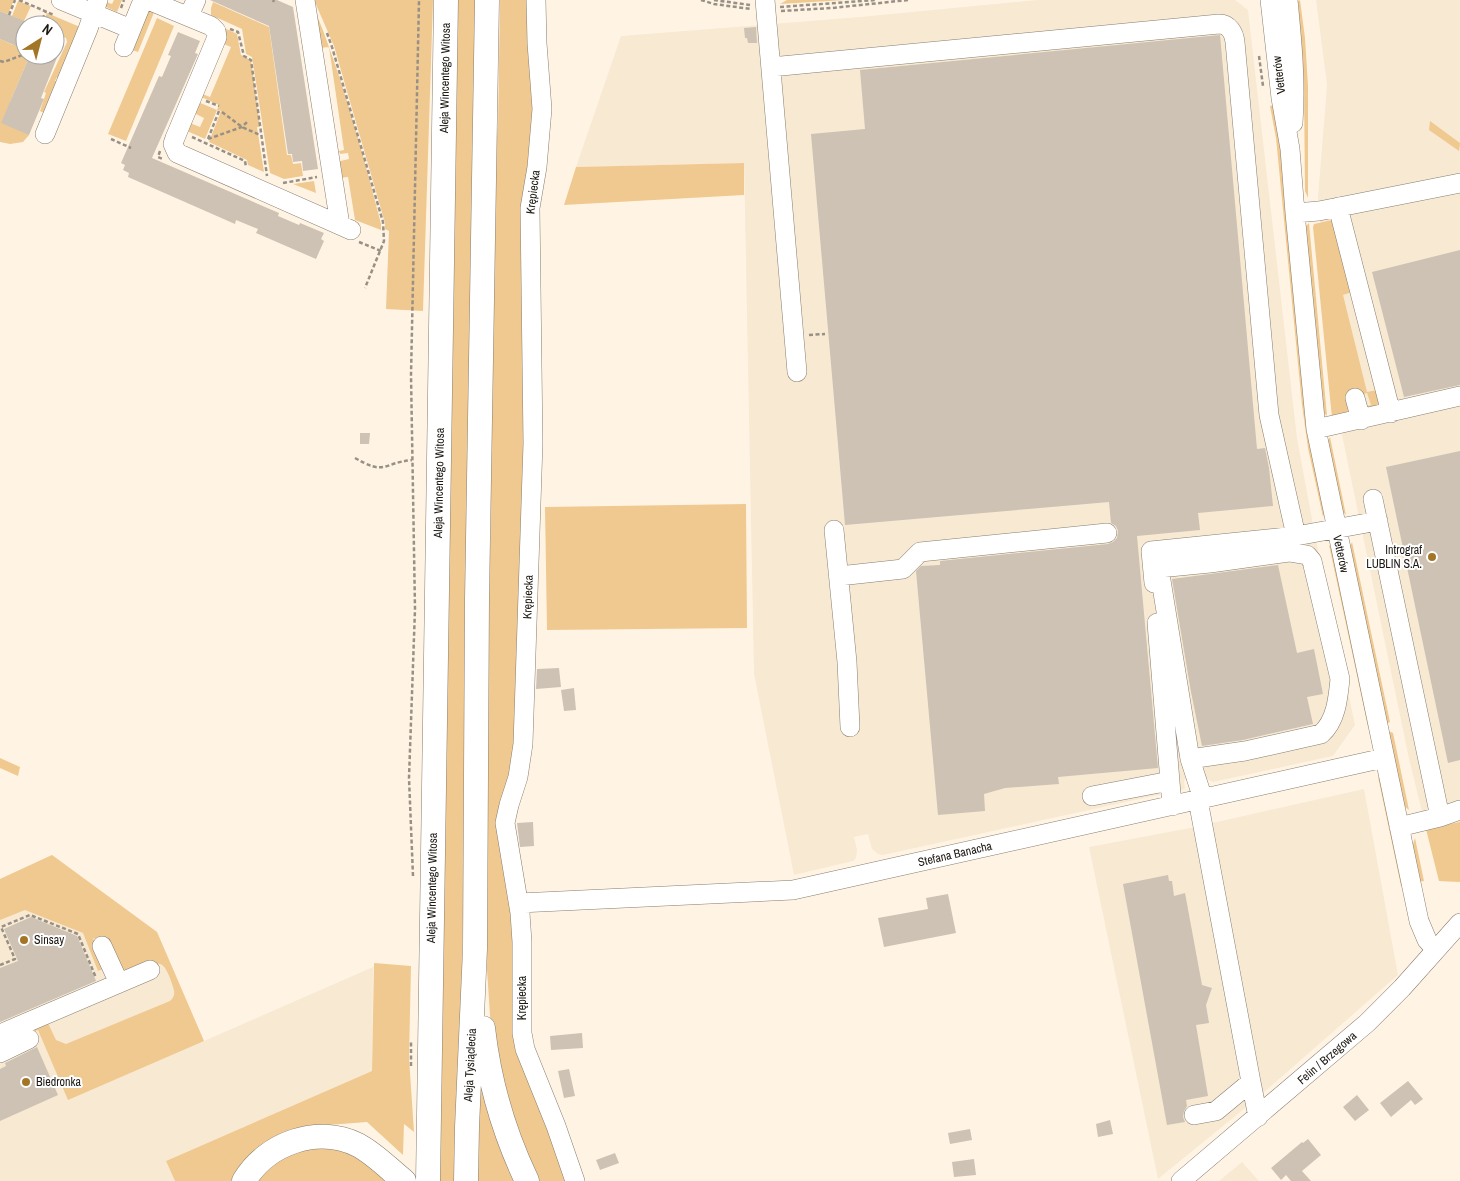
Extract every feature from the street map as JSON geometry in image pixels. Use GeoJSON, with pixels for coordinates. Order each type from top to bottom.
{"type":"FeatureCollection","features":[{"type":"Feature","properties":{"kind":"main road","name":"Aleja Wincentego Witosa"},"geometry":{"type":"LineString","coordinates":[[417,1177],[430,966],[446,0]]}},
{"type":"Feature","properties":{"kind":"main road"},"geometry":{"type":"LineString","coordinates":[[487,0],[477,600],[475,949],[486,1054],[491,1079],[509,1138],[527,1181]]}},
{"type":"Feature","properties":{"kind":"main road","name":"Aleja Tysiąclecia"},"geometry":{"type":"LineString","coordinates":[[466,1181],[475,949]]}},
{"type":"Feature","properties":{"kind":"main road"},"geometry":{"type":"LineString","coordinates":[[244,1181],[257,1164],[273,1151],[296,1141],[323,1136],[345,1140],[359,1146],[417,1177]]}},
{"type":"Feature","properties":{"kind":"street"},"geometry":{"type":"LineString","coordinates":[[124,47],[143,0]]}},
{"type":"Feature","properties":{"kind":"street"},"geometry":{"type":"LineString","coordinates":[[148,0],[192,8],[216,31],[217,37],[173,144],[177,153],[348,232]]}},
{"type":"Feature","properties":{"kind":"street"},"geometry":{"type":"LineString","coordinates":[[305,0],[348,232]]}},
{"type":"Feature","properties":{"kind":"street","name":"Krępiecka"},"geometry":{"type":"LineString","coordinates":[[536,0],[542,109],[537,167],[530,208],[533,443],[523,734],[518,777],[505,823],[519,904],[522,942],[522,1033],[525,1049],[556,1126],[575,1181]]}},
{"type":"Feature","properties":{"kind":"street","name":"Vetterów"},"geometry":{"type":"LineString","coordinates":[[1270,0],[1281,98],[1290,149],[1316,429],[1420,927],[1427,940],[1436,950]]}},
{"type":"Feature","properties":{"kind":"street","name":"Vetterów"},"geometry":{"type":"LineString","coordinates":[[1288,0],[1295,100],[1290,149]]}},
{"type":"Feature","properties":{"kind":"street"},"geometry":{"type":"LineString","coordinates":[[766,6],[797,372]]}},
{"type":"Feature","properties":{"kind":"street"},"geometry":{"type":"LineString","coordinates":[[58,8],[96,7],[131,29]]}},
{"type":"Feature","properties":{"kind":"street"},"geometry":{"type":"LineString","coordinates":[[46,134],[96,7]]}},
{"type":"Feature","properties":{"kind":"street"},"geometry":{"type":"LineString","coordinates":[[771,67],[1219,24],[1223,24],[1230,29],[1235,42],[1269,415],[1296,536]]}},
{"type":"Feature","properties":{"kind":"street"},"geometry":{"type":"LineString","coordinates":[[1295,213],[1338,207],[1460,184]]}},
{"type":"Feature","properties":{"kind":"street"},"geometry":{"type":"LineString","coordinates":[[1338,207],[1391,413]]}},
{"type":"Feature","properties":{"kind":"street"},"geometry":{"type":"LineString","coordinates":[[1316,429],[1460,396]]}},
{"type":"Feature","properties":{"kind":"street"},"geometry":{"type":"LineString","coordinates":[[1355,398],[1361,420]]}},
{"type":"Feature","properties":{"kind":"street"},"geometry":{"type":"LineString","coordinates":[[1373,499],[1440,817]]}},
{"type":"Feature","properties":{"kind":"street"},"geometry":{"type":"LineString","coordinates":[[1172,806],[1151,551],[1296,536],[1378,521]]}},
{"type":"Feature","properties":{"kind":"street"},"geometry":{"type":"LineString","coordinates":[[834,530],[850,727]]}},
{"type":"Feature","properties":{"kind":"street"},"geometry":{"type":"LineString","coordinates":[[838,576],[904,569],[920,552],[1107,533]]}},
{"type":"Feature","properties":{"kind":"street"},"geometry":{"type":"LineString","coordinates":[[1190,759],[1245,751],[1321,734],[1328,728],[1338,699],[1340,680],[1312,561],[1307,555],[1289,552],[1159,568],[1190,759],[1200,799],[1258,1117]]}},
{"type":"Feature","properties":{"kind":"street","name":"Stefana Banacha"},"geometry":{"type":"LineString","coordinates":[[519,904],[793,890],[1384,758]]}},
{"type":"Feature","properties":{"kind":"street"},"geometry":{"type":"LineString","coordinates":[[1092,796],[1170,781]]}},
{"type":"Feature","properties":{"kind":"street"},"geometry":{"type":"LineString","coordinates":[[1399,827],[1460,810]]}},
{"type":"Feature","properties":{"kind":"street","name":"Felin / Brzegowa"},"geometry":{"type":"LineString","coordinates":[[1181,1181],[1367,1023],[1402,988],[1460,923]]}},
{"type":"Feature","properties":{"kind":"street"},"geometry":{"type":"LineString","coordinates":[[102,946],[118,983]]}},
{"type":"Feature","properties":{"kind":"street"},"geometry":{"type":"LineString","coordinates":[[0,1034],[150,970]]}},
{"type":"Feature","properties":{"kind":"street"},"geometry":{"type":"LineString","coordinates":[[0,1053],[29,1040]]}},
{"type":"Feature","properties":{"kind":"street"},"geometry":{"type":"LineString","coordinates":[[1194,1115],[1216,1111],[1251,1082]]}},
{"type":"Feature","properties":{"kind":"path"},"geometry":{"type":"LineString","coordinates":[[9,14],[17,0],[46,11],[58,8]]}},
{"type":"Feature","properties":{"kind":"path"},"geometry":{"type":"LineString","coordinates":[[413,878],[409,778],[415,609],[411,375],[419,0]]}},
{"type":"Feature","properties":{"kind":"path"},"geometry":{"type":"LineString","coordinates":[[700,0],[714,4],[832,8],[908,0]]}},
{"type":"Feature","properties":{"kind":"path"},"geometry":{"type":"LineString","coordinates":[[714,0],[766,6],[876,0]]}},
{"type":"Feature","properties":{"kind":"path"},"geometry":{"type":"LineString","coordinates":[[44,15],[46,11]]}},
{"type":"Feature","properties":{"kind":"path"},"geometry":{"type":"LineString","coordinates":[[230,28],[238,32],[244,56],[251,60],[267,176],[260,172]]}},
{"type":"Feature","properties":{"kind":"path"},"geometry":{"type":"LineString","coordinates":[[325,29],[332,47],[383,222],[384,241],[366,288]]}},
{"type":"Feature","properties":{"kind":"path"},"geometry":{"type":"LineString","coordinates":[[0,61],[4,62],[15,58]]}},
{"type":"Feature","properties":{"kind":"path"},"geometry":{"type":"LineString","coordinates":[[198,98],[218,106]]}},
{"type":"Feature","properties":{"kind":"path"},"geometry":{"type":"LineString","coordinates":[[206,144],[221,111],[242,127],[260,135]]}},
{"type":"Feature","properties":{"kind":"path"},"geometry":{"type":"LineString","coordinates":[[208,139],[242,127],[247,122]]}},
{"type":"Feature","properties":{"kind":"path"},"geometry":{"type":"LineString","coordinates":[[187,135],[245,161],[246,166],[253,169]]}},
{"type":"Feature","properties":{"kind":"path"},"geometry":{"type":"LineString","coordinates":[[111,140],[131,148]]}},
{"type":"Feature","properties":{"kind":"path"},"geometry":{"type":"LineString","coordinates":[[158,157],[163,144]]}},
{"type":"Feature","properties":{"kind":"path"},"geometry":{"type":"LineString","coordinates":[[153,157],[166,160]]}},
{"type":"Feature","properties":{"kind":"path"},"geometry":{"type":"LineString","coordinates":[[317,177],[318,184]]}},
{"type":"Feature","properties":{"kind":"path"},"geometry":{"type":"LineString","coordinates":[[284,183],[293,187]]}},
{"type":"Feature","properties":{"kind":"path"},"geometry":{"type":"LineString","coordinates":[[348,232],[381,252]]}},
{"type":"Feature","properties":{"kind":"path"},"geometry":{"type":"LineString","coordinates":[[355,458],[375,468],[386,468],[394,463],[412,460]]}},
{"type":"Feature","properties":{"kind":"path"},"geometry":{"type":"LineString","coordinates":[[0,965],[15,959],[1,928],[30,915],[78,934],[98,985]]}},
{"type":"Feature","properties":{"kind":"path"},"geometry":{"type":"LineString","coordinates":[[411,1032],[411,1069]]}},
{"type":"Feature","properties":{"kind":"shaded area"},"geometry":{"type":"Polygon","coordinates":[[[0,0],[14,0],[8,14],[0,11],[0,0]]]}},
{"type":"Feature","properties":{"kind":"shaded area"},"geometry":{"type":"Polygon","coordinates":[[[114,0],[122,0],[117,12],[106,7],[106,2],[112,4],[114,0]]]}},
{"type":"Feature","properties":{"kind":"shaded area"},"geometry":{"type":"Polygon","coordinates":[[[314,0],[433,0],[423,311],[386,309],[389,231],[385,229],[385,223],[334,46],[314,0]]]}},
{"type":"Feature","properties":{"kind":"shaded area"},"geometry":{"type":"Polygon","coordinates":[[[453,0],[480,0],[458,1181],[438,1181],[453,0]]]}},
{"type":"Feature","properties":{"kind":"shaded area"},"geometry":{"type":"Polygon","coordinates":[[[500,0],[533,0],[534,62],[530,338],[519,755],[511,793],[519,999],[570,1181],[534,1181],[518,1143],[491,1030],[487,970],[488,640],[491,515],[485,515],[493,184],[498,126],[500,0]]]}},
{"type":"Feature","properties":{"kind":"shaded area"},"geometry":{"type":"Polygon","coordinates":[[[787,0],[845,0],[780,4],[787,0]]]}},
{"type":"Feature","properties":{"kind":"shaded area"},"geometry":{"type":"Polygon","coordinates":[[[1037,0],[1235,0],[1248,10],[1297,438],[1316,541],[1355,725],[1333,756],[1213,782],[1203,777],[1184,780],[1185,789],[883,855],[878,854],[872,849],[868,834],[854,837],[857,850],[856,858],[853,861],[794,875],[754,674],[744,163],[576,167],[621,36],[860,17],[1037,0]]]}},
{"type":"Feature","properties":{"kind":"shaded area"},"geometry":{"type":"Polygon","coordinates":[[[1300,0],[1308,86],[1308,198],[1305,191],[1304,89],[1298,1],[1300,0]]]}},
{"type":"Feature","properties":{"kind":"shaded area"},"geometry":{"type":"Polygon","coordinates":[[[1316,0],[1460,0],[1460,882],[1439,881],[1409,759],[1341,430],[1332,360],[1318,197],[1327,85],[1316,0]]]}},
{"type":"Feature","properties":{"kind":"shaded area"},"geometry":{"type":"Polygon","coordinates":[[[18,1],[31,6],[27,15],[12,16],[18,1]]]}},
{"type":"Feature","properties":{"kind":"shaded area"},"geometry":{"type":"Polygon","coordinates":[[[213,2],[269,27],[287,155],[291,155],[293,164],[301,163],[303,176],[284,179],[270,173],[252,57],[246,54],[242,29],[211,15],[213,2]]]}},
{"type":"Feature","properties":{"kind":"shaded area"},"geometry":{"type":"Polygon","coordinates":[[[313,5],[323,32],[329,47],[319,48],[313,5]]]}},
{"type":"Feature","properties":{"kind":"shaded area"},"geometry":{"type":"Polygon","coordinates":[[[155,10],[138,52],[129,49],[146,13],[155,10]]]}},
{"type":"Feature","properties":{"kind":"shaded area"},"geometry":{"type":"Polygon","coordinates":[[[157,18],[174,26],[126,141],[108,134],[157,18]]]}},
{"type":"Feature","properties":{"kind":"shaded area"},"geometry":{"type":"Polygon","coordinates":[[[65,21],[80,27],[65,62],[65,46],[67,42],[65,21]]]}},
{"type":"Feature","properties":{"kind":"shaded area"},"geometry":{"type":"Polygon","coordinates":[[[218,25],[237,34],[241,55],[251,60],[260,127],[257,127],[264,172],[248,165],[247,160],[209,142],[221,111],[217,110],[219,105],[199,96],[200,93],[210,97],[231,47],[221,43],[218,25]]]}},
{"type":"Feature","properties":{"kind":"shaded area"},"geometry":{"type":"Polygon","coordinates":[[[0,39],[15,45],[15,65],[26,65],[10,102],[29,135],[23,142],[10,144],[0,142],[0,39]]]}},
{"type":"Feature","properties":{"kind":"shaded area"},"geometry":{"type":"Polygon","coordinates":[[[329,47],[359,141],[381,230],[355,220],[348,177],[339,178],[336,162],[349,159],[348,153],[340,154],[339,151],[344,150],[329,47]]]}},
{"type":"Feature","properties":{"kind":"shaded area"},"geometry":{"type":"Polygon","coordinates":[[[56,65],[64,65],[55,81],[57,81],[44,113],[40,111],[46,93],[44,92],[56,65]]]}},
{"type":"Feature","properties":{"kind":"shaded area"},"geometry":{"type":"Polygon","coordinates":[[[198,102],[217,110],[205,139],[187,131],[190,123],[200,127],[204,118],[194,113],[198,102]]]}},
{"type":"Feature","properties":{"kind":"shaded area"},"geometry":{"type":"Polygon","coordinates":[[[1274,105],[1278,118],[1325,512],[1323,517],[1308,448],[1302,405],[1276,138],[1270,106],[1274,105]]]}},
{"type":"Feature","properties":{"kind":"shaded area"},"geometry":{"type":"Polygon","coordinates":[[[1430,121],[1460,143],[1459,151],[1429,130],[1430,121]]]}},
{"type":"Feature","properties":{"kind":"shaded area"},"geometry":{"type":"Polygon","coordinates":[[[744,163],[744,195],[564,205],[576,167],[744,163]]]}},
{"type":"Feature","properties":{"kind":"shaded area"},"geometry":{"type":"Polygon","coordinates":[[[314,181],[316,193],[293,184],[314,181]]]}},
{"type":"Feature","properties":{"kind":"shaded area"},"geometry":{"type":"Polygon","coordinates":[[[1332,220],[1352,292],[1343,295],[1367,392],[1377,390],[1379,404],[1377,407],[1362,408],[1371,405],[1367,393],[1352,398],[1355,414],[1332,418],[1313,227],[1314,224],[1332,220]]]}},
{"type":"Feature","properties":{"kind":"shaded area"},"geometry":{"type":"Polygon","coordinates":[[[1309,223],[1327,416],[1324,413],[1305,227],[1309,223]]]}},
{"type":"Feature","properties":{"kind":"shaded area"},"geometry":{"type":"Polygon","coordinates":[[[1330,437],[1346,515],[1343,512],[1327,442],[1330,437]]]}},
{"type":"Feature","properties":{"kind":"shaded area"},"geometry":{"type":"Polygon","coordinates":[[[746,504],[747,628],[547,630],[545,507],[746,504]]]}},
{"type":"Feature","properties":{"kind":"shaded area"},"geometry":{"type":"Polygon","coordinates":[[[1352,542],[1390,722],[1385,724],[1349,549],[1352,542]]]}},
{"type":"Feature","properties":{"kind":"shaded area"},"geometry":{"type":"Polygon","coordinates":[[[1329,545],[1333,549],[1371,726],[1368,727],[1329,545]]]}},
{"type":"Feature","properties":{"kind":"shaded area"},"geometry":{"type":"Polygon","coordinates":[[[1387,733],[1393,733],[1409,810],[1404,806],[1387,733]]]}},
{"type":"Feature","properties":{"kind":"shaded area"},"geometry":{"type":"Polygon","coordinates":[[[0,758],[20,767],[18,776],[0,768],[0,758]]]}},
{"type":"Feature","properties":{"kind":"shaded area"},"geometry":{"type":"Polygon","coordinates":[[[1378,777],[1381,779],[1405,885],[1401,886],[1378,777]]]}},
{"type":"Feature","properties":{"kind":"shaded area"},"geometry":{"type":"Polygon","coordinates":[[[1364,789],[1398,975],[1255,1100],[1158,1179],[1089,847],[1190,828],[1364,789]]]}},
{"type":"Feature","properties":{"kind":"shaded area"},"geometry":{"type":"Polygon","coordinates":[[[1460,822],[1460,882],[1439,881],[1426,829],[1460,822]]]}},
{"type":"Feature","properties":{"kind":"shaded area"},"geometry":{"type":"Polygon","coordinates":[[[1415,838],[1424,881],[1418,882],[1412,847],[1415,838]]]}},
{"type":"Feature","properties":{"kind":"shaded area"},"geometry":{"type":"Polygon","coordinates":[[[52,855],[157,932],[204,1041],[373,967],[372,1071],[166,1161],[175,1181],[0,1181],[0,879],[52,855]]]}},
{"type":"Feature","properties":{"kind":"shaded area"},"geometry":{"type":"Polygon","coordinates":[[[52,855],[157,932],[204,1041],[68,1100],[38,1030],[0,1046],[47,1021],[56,1040],[66,1044],[170,1001],[174,993],[169,975],[162,965],[152,964],[136,970],[125,970],[117,962],[109,944],[93,938],[106,968],[98,971],[83,933],[25,910],[0,920],[0,879],[52,855]]]}},
{"type":"Feature","properties":{"kind":"shaded area"},"geometry":{"type":"Polygon","coordinates":[[[374,963],[411,966],[409,1058],[414,1132],[404,1124],[403,1155],[367,1122],[328,1125],[235,1174],[231,1181],[175,1181],[166,1161],[372,1071],[374,963]]]}},
{"type":"Feature","properties":{"kind":"shaded area"},"geometry":{"type":"Polygon","coordinates":[[[480,1065],[516,1181],[475,1181],[480,1065]]]}},
{"type":"Feature","properties":{"kind":"shaded area"},"geometry":{"type":"Polygon","coordinates":[[[316,1146],[356,1154],[393,1181],[256,1181],[288,1153],[316,1146]]]}},
{"type":"Feature","properties":{"kind":"shaded area"},"geometry":{"type":"Polygon","coordinates":[[[1242,1162],[1259,1181],[1219,1181],[1242,1162]]]}},
{"type":"Feature","properties":{"kind":"building"},"geometry":{"type":"Polygon","coordinates":[[[210,0],[277,0],[293,7],[318,169],[303,171],[302,161],[293,162],[292,154],[288,154],[269,26],[210,0]]]}},
{"type":"Feature","properties":{"kind":"building"},"geometry":{"type":"Polygon","coordinates":[[[0,11],[15,17],[15,46],[0,39],[0,11]]]}},
{"type":"Feature","properties":{"kind":"building"},"geometry":{"type":"Polygon","coordinates":[[[756,27],[757,43],[748,43],[747,38],[745,38],[744,28],[756,27]]]}},
{"type":"Feature","properties":{"kind":"building"},"geometry":{"type":"Polygon","coordinates":[[[178,32],[200,41],[195,53],[198,54],[152,158],[279,213],[278,216],[324,233],[321,239],[324,241],[316,259],[256,233],[258,229],[236,220],[235,224],[128,177],[129,173],[123,170],[125,165],[121,163],[159,76],[162,77],[171,56],[168,55],[178,32]]]}},
{"type":"Feature","properties":{"kind":"building"},"geometry":{"type":"Polygon","coordinates":[[[1220,35],[1257,449],[1265,448],[1273,506],[1198,513],[1200,530],[1137,536],[1158,768],[1058,777],[1059,784],[1005,788],[984,794],[985,811],[938,815],[916,571],[921,566],[940,565],[940,561],[1108,544],[1117,538],[1118,531],[1116,526],[1111,523],[1109,502],[845,525],[811,134],[865,129],[860,70],[1220,35]]]}},
{"type":"Feature","properties":{"kind":"building"},"geometry":{"type":"Polygon","coordinates":[[[26,65],[54,65],[41,98],[44,99],[29,135],[1,123],[26,65]]]}},
{"type":"Feature","properties":{"kind":"building"},"geometry":{"type":"Polygon","coordinates":[[[1460,250],[1460,385],[1404,397],[1372,272],[1460,250]]]}},
{"type":"Feature","properties":{"kind":"building"},"geometry":{"type":"Polygon","coordinates":[[[360,433],[370,433],[369,444],[360,444],[360,433]]]}},
{"type":"Feature","properties":{"kind":"building","name":"Intrograf LUBLIN S.A."},"geometry":{"type":"Polygon","coordinates":[[[1460,451],[1460,760],[1448,763],[1386,467],[1460,451]]]}},
{"type":"Feature","properties":{"kind":"building"},"geometry":{"type":"Polygon","coordinates":[[[1278,565],[1297,653],[1314,649],[1323,694],[1307,697],[1313,724],[1243,740],[1202,746],[1172,579],[1278,565]]]}},
{"type":"Feature","properties":{"kind":"building"},"geometry":{"type":"Polygon","coordinates":[[[559,668],[561,687],[536,689],[537,669],[559,668]]]}},
{"type":"Feature","properties":{"kind":"building"},"geometry":{"type":"Polygon","coordinates":[[[574,688],[576,710],[564,711],[561,690],[574,688]]]}},
{"type":"Feature","properties":{"kind":"building"},"geometry":{"type":"Polygon","coordinates":[[[533,822],[534,846],[520,847],[517,823],[533,822]]]}},
{"type":"Feature","properties":{"kind":"building"},"geometry":{"type":"Polygon","coordinates":[[[1168,875],[1169,881],[1172,881],[1174,896],[1185,893],[1202,985],[1212,988],[1206,1005],[1209,1023],[1196,1025],[1208,1096],[1186,1100],[1187,1106],[1183,1117],[1185,1122],[1167,1125],[1123,884],[1168,875]]]}},
{"type":"Feature","properties":{"kind":"building"},"geometry":{"type":"Polygon","coordinates":[[[948,894],[956,933],[884,947],[878,918],[928,909],[926,898],[948,894]]]}},
{"type":"Feature","properties":{"kind":"building"},"geometry":{"type":"Polygon","coordinates":[[[31,917],[77,936],[96,981],[0,1022],[0,968],[18,961],[4,929],[31,917]]]}},
{"type":"Feature","properties":{"kind":"building"},"geometry":{"type":"Polygon","coordinates":[[[582,1033],[583,1048],[551,1050],[550,1036],[582,1033]]]}},
{"type":"Feature","properties":{"kind":"building","name":"Biedronka"},"geometry":{"type":"Polygon","coordinates":[[[37,1047],[58,1095],[0,1121],[0,1069],[6,1066],[5,1063],[37,1047]]]}},
{"type":"Feature","properties":{"kind":"building"},"geometry":{"type":"Polygon","coordinates":[[[569,1069],[575,1096],[564,1098],[558,1071],[569,1069]]]}},
{"type":"Feature","properties":{"kind":"building"},"geometry":{"type":"Polygon","coordinates":[[[1408,1081],[1423,1099],[1415,1105],[1411,1100],[1391,1117],[1380,1103],[1408,1081]]]}},
{"type":"Feature","properties":{"kind":"building"},"geometry":{"type":"Polygon","coordinates":[[[1357,1095],[1369,1110],[1355,1121],[1343,1107],[1357,1095]]]}},
{"type":"Feature","properties":{"kind":"building"},"geometry":{"type":"Polygon","coordinates":[[[1110,1120],[1113,1134],[1098,1137],[1096,1124],[1110,1120]]]}},
{"type":"Feature","properties":{"kind":"building"},"geometry":{"type":"Polygon","coordinates":[[[970,1129],[972,1140],[950,1144],[948,1133],[970,1129]]]}},
{"type":"Feature","properties":{"kind":"building"},"geometry":{"type":"Polygon","coordinates":[[[1308,1139],[1321,1155],[1302,1171],[1311,1181],[1291,1181],[1286,1175],[1281,1180],[1271,1168],[1308,1139]]]}},
{"type":"Feature","properties":{"kind":"building"},"geometry":{"type":"Polygon","coordinates":[[[615,1153],[619,1163],[600,1170],[596,1160],[615,1153]]]}},
{"type":"Feature","properties":{"kind":"building"},"geometry":{"type":"Polygon","coordinates":[[[974,1159],[976,1175],[954,1177],[952,1162],[974,1159]]]}},
{"type":"Feature","properties":{"kind":"place","name":"Intrograf LUBLIN S.A."},"geometry":{"type":"Point","coordinates":[1432,557]}},
{"type":"Feature","properties":{"kind":"place","name":"Sinsay"},"geometry":{"type":"Point","coordinates":[24,940]}},
{"type":"Feature","properties":{"kind":"place","name":"Biedronka"},"geometry":{"type":"Point","coordinates":[26,1082]}}]}
